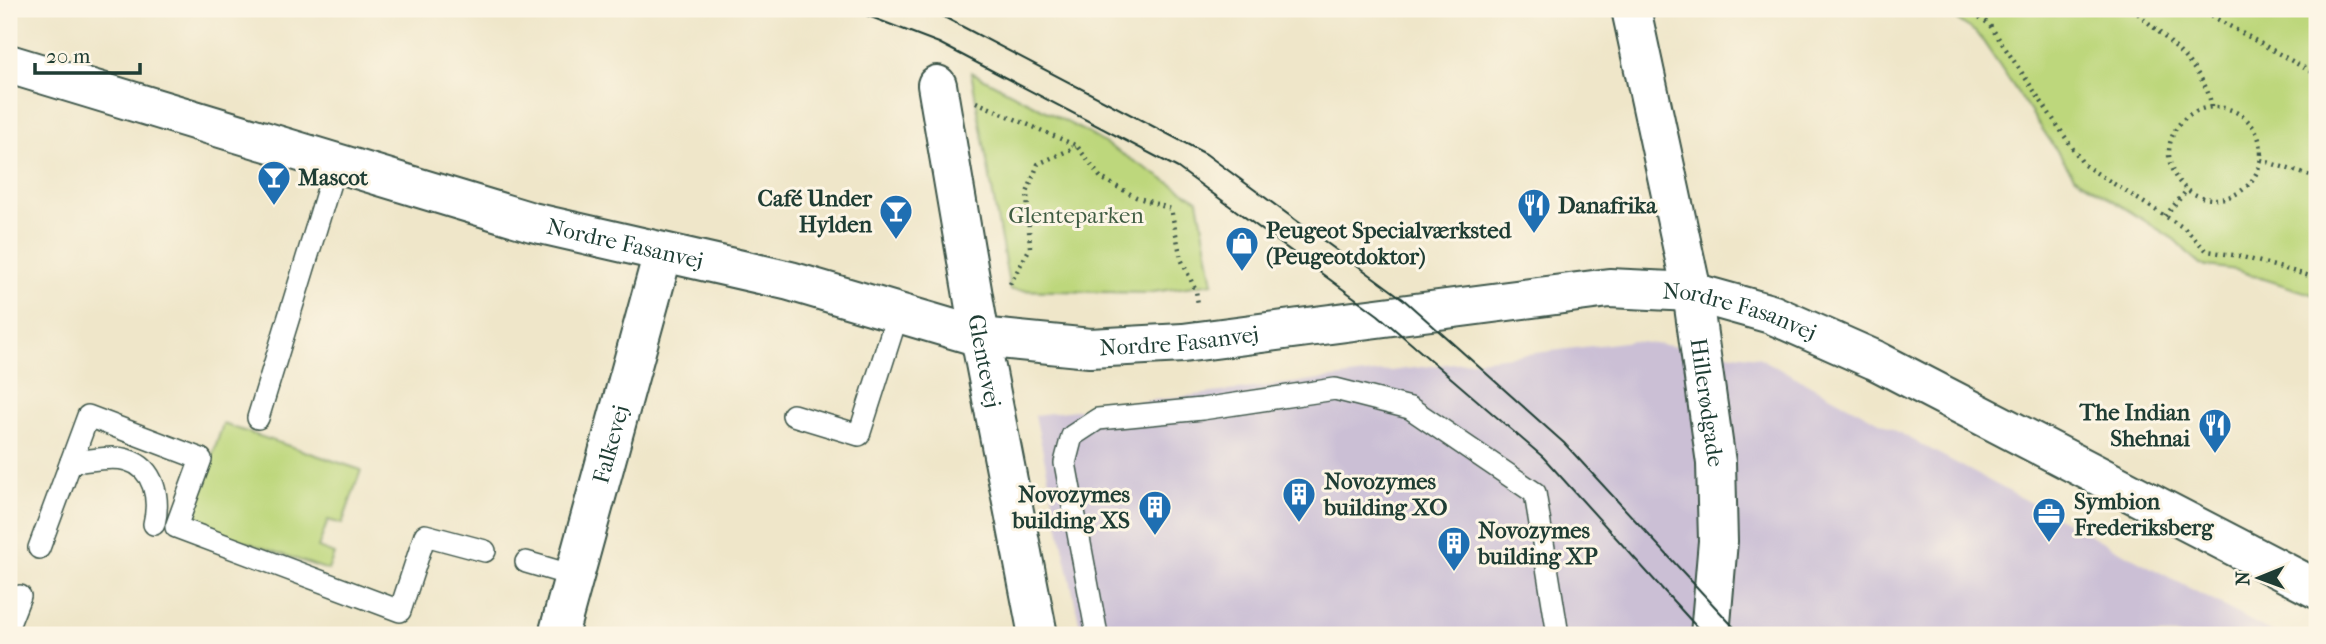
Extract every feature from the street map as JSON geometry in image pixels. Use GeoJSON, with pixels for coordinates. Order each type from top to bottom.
{"type":"FeatureCollection","features":[{"type":"Feature","properties":{"kind":"street","name":"Hillerødgade"},"geometry":{"type":"LineString","coordinates":[[1631,9],[1692,292],[1716,463],[1718,541],[1710,635]]}},
{"type":"Feature","properties":{"kind":"street","name":"Nordre Fasanvej"},"geometry":{"type":"LineString","coordinates":[[9,64],[532,222],[790,281],[980,337],[1090,348],[1202,341],[1609,288],[1692,292],[1771,314],[1875,360],[2317,589]]}},
{"type":"Feature","properties":{"kind":"street","name":"Glentevej"},"geometry":{"type":"LineString","coordinates":[[937,85],[980,337],[1038,635]]}},
{"type":"Feature","properties":{"kind":"street","name":"Falkevej"},"geometry":{"type":"LineString","coordinates":[[558,635],[663,253]]}},
{"type":"Feature","properties":{"kind":"lane"},"geometry":{"type":"LineString","coordinates":[[258,418],[336,163]]}},
{"type":"Feature","properties":{"kind":"lane"},"geometry":{"type":"LineString","coordinates":[[793,415],[859,435],[898,313]]}},
{"type":"Feature","properties":{"kind":"lane"},"geometry":{"type":"LineString","coordinates":[[1097,635],[1065,463],[1072,436],[1098,419],[1202,409],[1335,389],[1410,408],[1535,493],[1558,635]]}},
{"type":"Feature","properties":{"kind":"lane"},"geometry":{"type":"LineString","coordinates":[[39,548],[88,416],[201,459],[176,527],[400,611],[425,535],[485,551]]}},
{"type":"Feature","properties":{"kind":"lane"},"geometry":{"type":"LineString","coordinates":[[71,462],[126,459],[145,469],[156,489],[158,508],[154,524]]}},
{"type":"Feature","properties":{"kind":"lane"},"geometry":{"type":"LineString","coordinates":[[526,562],[574,576]]}},
{"type":"Feature","properties":{"kind":"lane"},"geometry":{"type":"LineString","coordinates":[[9,624],[20,596]]}},
{"type":"Feature","properties":{"kind":"path"},"geometry":{"type":"LineString","coordinates":[[1968,9],[1989,24],[2084,165],[2184,228],[2207,251],[2239,256],[2317,278]]}},
{"type":"Feature","properties":{"kind":"path"},"geometry":{"type":"LineString","coordinates":[[2133,9],[2181,53],[2211,94],[2211,107]]}},
{"type":"Feature","properties":{"kind":"path"},"geometry":{"type":"LineString","coordinates":[[2199,9],[2317,75]]}},
{"type":"Feature","properties":{"kind":"path"},"geometry":{"type":"LineString","coordinates":[[937,85],[1077,146],[1101,178],[1136,197],[1171,209],[1181,259],[1196,291],[1202,341]]}},
{"type":"Feature","properties":{"kind":"path"},"geometry":{"type":"LineString","coordinates":[[2211,107],[2231,108],[2245,116],[2259,135],[2260,160],[2260,169],[2251,183],[2228,198],[2212,200],[2187,190],[2172,170],[2168,151],[2172,135],[2188,115],[2211,107]]}},
{"type":"Feature","properties":{"kind":"path"},"geometry":{"type":"LineString","coordinates":[[980,337],[1030,248],[1027,193],[1038,164],[1077,146]]}},
{"type":"Feature","properties":{"kind":"path"},"geometry":{"type":"LineString","coordinates":[[2260,160],[2316,179],[2317,164]]}},
{"type":"Feature","properties":{"kind":"path"},"geometry":{"type":"LineString","coordinates":[[2165,216],[2187,190]]}},
{"type":"Feature","properties":{"kind":"shaded area"},"geometry":{"type":"Polygon","coordinates":[[[1632,341],[1758,357],[2277,635],[1082,635],[1035,415],[1632,341]]]}},
{"type":"Feature","properties":{"kind":"green space"},"geometry":{"type":"Polygon","coordinates":[[[1942,9],[2317,9],[2317,296],[2236,270],[2200,265],[2175,240],[2074,176],[1978,34],[1942,9]]]}},
{"type":"Feature","properties":{"kind":"green space","name":"Glenteparken"},"geometry":{"type":"Polygon","coordinates":[[[971,72],[1088,133],[1198,200],[1213,283],[1147,293],[1010,290],[971,72]]]}},
{"type":"Feature","properties":{"kind":"green space"},"geometry":{"type":"Polygon","coordinates":[[[223,424],[361,470],[342,524],[328,520],[318,548],[334,554],[328,570],[190,523],[223,424]]]}},
{"type":"Feature","properties":{"kind":"tram line"},"geometry":{"type":"LineString","coordinates":[[850,9],[939,43],[1178,168],[1378,315],[1543,457],[1704,635]]}},
{"type":"Feature","properties":{"kind":"tram line"},"geometry":{"type":"LineString","coordinates":[[921,9],[944,17],[1206,154],[1403,299],[1564,443],[1741,635]]}},
{"type":"Feature","properties":{"kind":"place","name":"Mascot"},"geometry":{"type":"Point","coordinates":[274,207]}},
{"type":"Feature","properties":{"kind":"place","name":"Danafrika"},"geometry":{"type":"Point","coordinates":[1534,235]}},
{"type":"Feature","properties":{"kind":"place","name":"Café Under Hylden"},"geometry":{"type":"Point","coordinates":[896,241]}},
{"type":"Feature","properties":{"kind":"place","name":"Peugeot Specialværksted (Peugeotdoktor)"},"geometry":{"type":"Point","coordinates":[1242,273]}},
{"type":"Feature","properties":{"kind":"place","name":"The Indian Shehnai"},"geometry":{"type":"Point","coordinates":[2215,455]}},
{"type":"Feature","properties":{"kind":"place","name":"Novozymes building XO"},"geometry":{"type":"Point","coordinates":[1299,524]}},
{"type":"Feature","properties":{"kind":"place","name":"Novozymes building XS"},"geometry":{"type":"Point","coordinates":[1155,537]}},
{"type":"Feature","properties":{"kind":"place","name":"Symbion Frederiksberg"},"geometry":{"type":"Point","coordinates":[2049,544]}},
{"type":"Feature","properties":{"kind":"place","name":"Novozymes building XP"},"geometry":{"type":"Point","coordinates":[1454,573]}}]}
